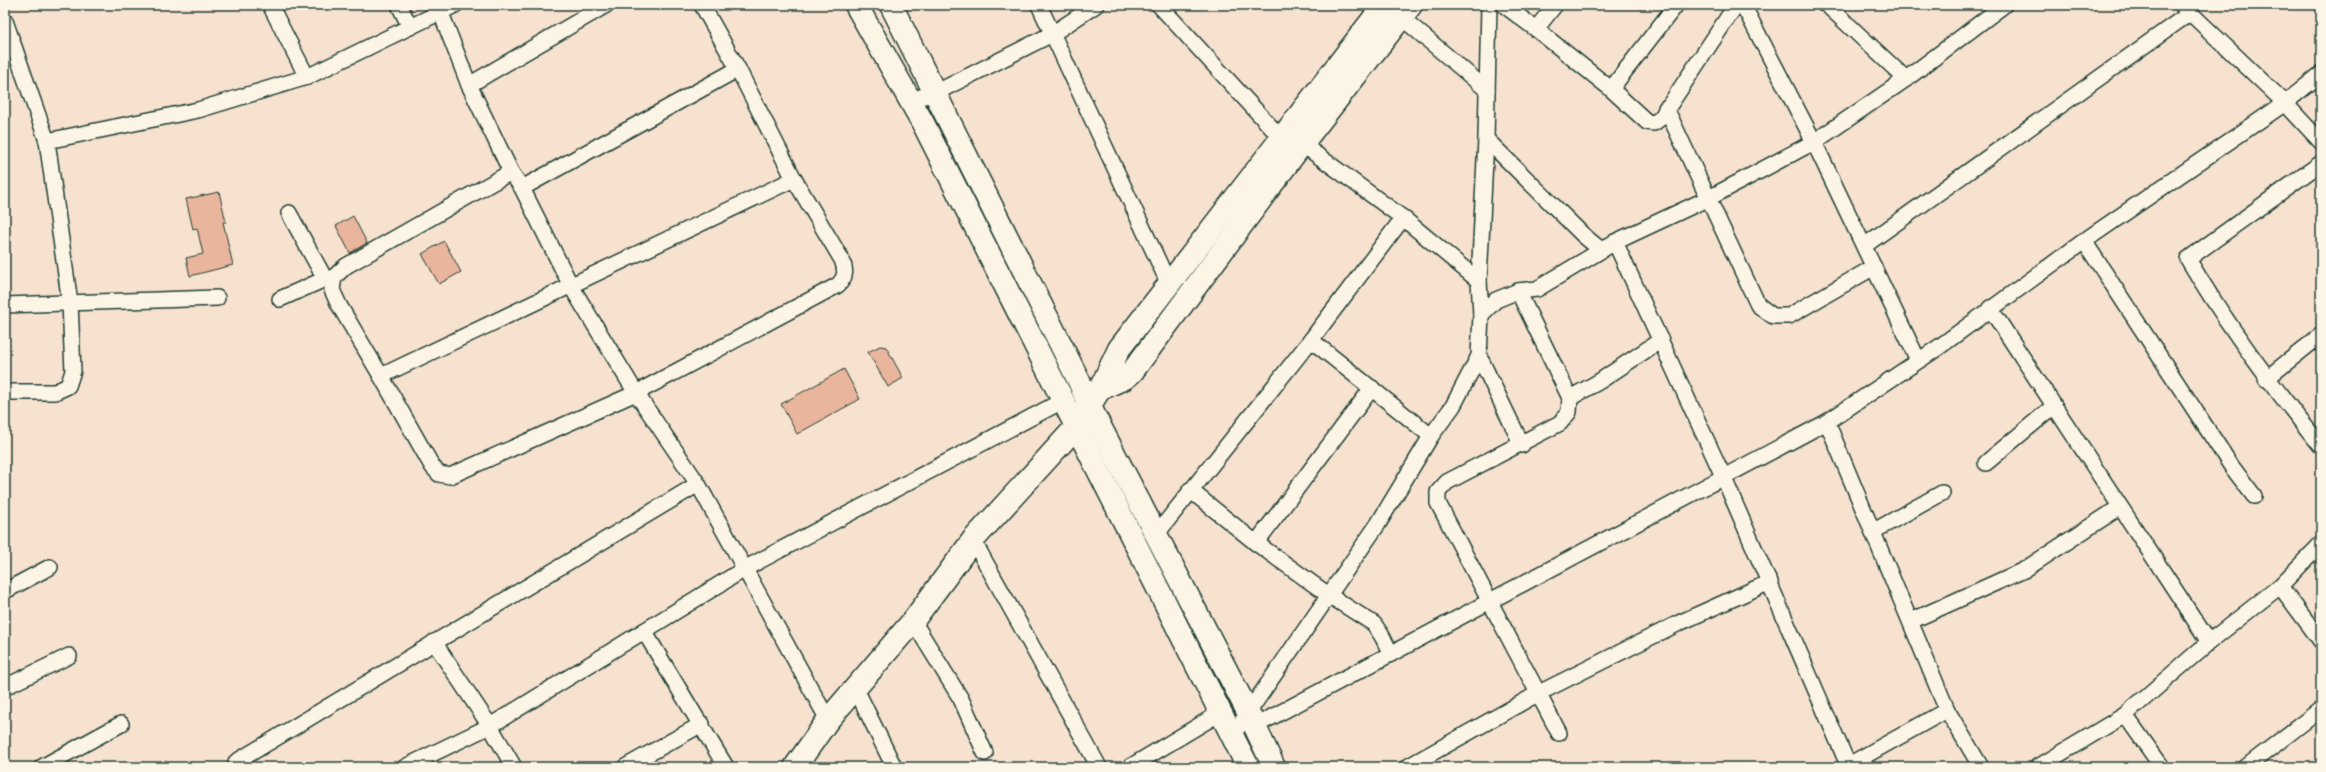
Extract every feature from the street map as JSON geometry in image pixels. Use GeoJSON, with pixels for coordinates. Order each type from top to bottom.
{"type":"FeatureCollection","features":[{"type":"Feature","properties":{"kind":"street"},"geometry":{"type":"LineString","coordinates":[[270,5],[307,77]]}},
{"type":"Feature","properties":{"kind":"street"},"geometry":{"type":"LineString","coordinates":[[399,5],[410,27]]}},
{"type":"Feature","properties":{"kind":"street"},"geometry":{"type":"LineString","coordinates":[[47,141],[198,110],[307,77],[456,5]]}},
{"type":"Feature","properties":{"kind":"street"},"geometry":{"type":"LineString","coordinates":[[469,85],[606,5]]}},
{"type":"Feature","properties":{"kind":"street"},"geometry":{"type":"LineString","coordinates":[[289,213],[329,278],[332,290],[339,305],[432,466],[439,474],[450,476],[636,393],[711,355],[838,285],[844,279],[846,270],[842,260],[794,179],[738,69],[702,5]]}},
{"type":"Feature","properties":{"kind":"street"},"geometry":{"type":"LineString","coordinates":[[856,5],[910,100],[1064,400],[1248,767]]}},
{"type":"Feature","properties":{"kind":"street"},"geometry":{"type":"LineString","coordinates":[[891,5],[1079,382],[1095,398],[1155,536],[1251,719],[1274,767]]}},
{"type":"Feature","properties":{"kind":"street"},"geometry":{"type":"LineString","coordinates":[[1038,5],[1168,282]]}},
{"type":"Feature","properties":{"kind":"street"},"geometry":{"type":"LineString","coordinates":[[910,100],[935,93],[1052,34],[1096,5]]}},
{"type":"Feature","properties":{"kind":"street"},"geometry":{"type":"LineString","coordinates":[[1159,5],[1281,138]]}},
{"type":"Feature","properties":{"kind":"street"},"geometry":{"type":"LineString","coordinates":[[795,767],[828,720],[913,621],[973,540],[1077,426],[1095,398],[1118,349],[1168,282],[1384,5]]}},
{"type":"Feature","properties":{"kind":"street"},"geometry":{"type":"LineString","coordinates":[[1232,736],[1251,719],[1378,524],[1431,436],[1453,406],[1479,356],[1481,315],[1479,281],[1486,140],[1489,5]]}},
{"type":"Feature","properties":{"kind":"street"},"geometry":{"type":"LineString","coordinates":[[1504,5],[1611,89],[1647,122],[1654,123],[1661,118],[1666,108],[1736,5]]}},
{"type":"Feature","properties":{"kind":"street"},"geometry":{"type":"LineString","coordinates":[[1536,29],[1555,5]]}},
{"type":"Feature","properties":{"kind":"street"},"geometry":{"type":"LineString","coordinates":[[1611,89],[1676,5]]}},
{"type":"Feature","properties":{"kind":"street"},"geometry":{"type":"LineString","coordinates":[[1743,5],[1814,142],[1918,360]]}},
{"type":"Feature","properties":{"kind":"street"},"geometry":{"type":"LineString","coordinates":[[1827,5],[1906,79]]}},
{"type":"Feature","properties":{"kind":"street"},"geometry":{"type":"LineString","coordinates":[[1481,315],[1496,300],[1518,291],[1537,289],[1615,242],[1710,198],[1814,142],[1906,79],[2004,5]]}},
{"type":"Feature","properties":{"kind":"street"},"geometry":{"type":"LineString","coordinates":[[1864,246],[2186,9],[2285,103],[2321,142]]}},
{"type":"Feature","properties":{"kind":"street"},"geometry":{"type":"LineString","coordinates":[[1095,398],[1132,372],[1302,144],[1406,11],[1487,90]]}},
{"type":"Feature","properties":{"kind":"street"},"geometry":{"type":"LineString","coordinates":[[441,13],[469,85],[511,172],[522,188],[571,286],[636,393],[698,484],[746,568],[828,720]]}},
{"type":"Feature","properties":{"kind":"street"},"geometry":{"type":"LineString","coordinates":[[5,21],[47,141],[70,304],[73,371],[68,386],[55,392],[5,392]]}},
{"type":"Feature","properties":{"kind":"street"},"geometry":{"type":"LineString","coordinates":[[522,188],[738,69]]}},
{"type":"Feature","properties":{"kind":"street"},"geometry":{"type":"LineString","coordinates":[[1251,719],[1391,654],[1827,422],[1918,360],[2084,240],[2285,103],[2321,74]]}},
{"type":"Feature","properties":{"kind":"street"},"geometry":{"type":"LineString","coordinates":[[1666,108],[1710,198],[1758,305],[1773,316],[1789,316],[1874,267]]}},
{"type":"Feature","properties":{"kind":"street"},"geometry":{"type":"LineString","coordinates":[[1486,140],[1601,250]]}},
{"type":"Feature","properties":{"kind":"street"},"geometry":{"type":"LineString","coordinates":[[1302,144],[1403,218],[1479,281]]}},
{"type":"Feature","properties":{"kind":"street"},"geometry":{"type":"LineString","coordinates":[[2321,163],[2188,259],[2212,300],[2266,379],[2321,446]]}},
{"type":"Feature","properties":{"kind":"street"},"geometry":{"type":"LineString","coordinates":[[280,299],[329,278],[346,266],[511,172]]}},
{"type":"Feature","properties":{"kind":"street"},"geometry":{"type":"LineString","coordinates":[[381,376],[794,179]]}},
{"type":"Feature","properties":{"kind":"street"},"geometry":{"type":"LineString","coordinates":[[1155,536],[1190,490],[1311,340],[1403,218]]}},
{"type":"Feature","properties":{"kind":"street"},"geometry":{"type":"LineString","coordinates":[[2084,240],[2232,467],[2254,496]]}},
{"type":"Feature","properties":{"kind":"street"},"geometry":{"type":"LineString","coordinates":[[1615,242],[1723,476],[1770,582],[1848,766],[1948,710]]}},
{"type":"Feature","properties":{"kind":"street"},"geometry":{"type":"LineString","coordinates":[[1518,291],[1570,398],[1569,412],[1560,424],[1522,445],[1447,482],[1438,492],[1438,503],[1560,733]]}},
{"type":"Feature","properties":{"kind":"street"},"geometry":{"type":"LineString","coordinates":[[5,305],[217,298]]}},
{"type":"Feature","properties":{"kind":"street"},"geometry":{"type":"LineString","coordinates":[[1990,308],[2209,642]]}},
{"type":"Feature","properties":{"kind":"street"},"geometry":{"type":"LineString","coordinates":[[2266,379],[2321,335]]}},
{"type":"Feature","properties":{"kind":"street"},"geometry":{"type":"LineString","coordinates":[[1311,340],[1431,436]]}},
{"type":"Feature","properties":{"kind":"street"},"geometry":{"type":"LineString","coordinates":[[1570,398],[1600,381],[1661,340]]}},
{"type":"Feature","properties":{"kind":"street"},"geometry":{"type":"LineString","coordinates":[[1479,356],[1522,445]]}},
{"type":"Feature","properties":{"kind":"street"},"geometry":{"type":"LineString","coordinates":[[1256,543],[1372,388]]}},
{"type":"Feature","properties":{"kind":"street"},"geometry":{"type":"LineString","coordinates":[[405,767],[490,726],[746,568],[1064,400]]}},
{"type":"Feature","properties":{"kind":"street"},"geometry":{"type":"LineString","coordinates":[[1986,462],[2054,406]]}},
{"type":"Feature","properties":{"kind":"street"},"geometry":{"type":"LineString","coordinates":[[1827,422],[1948,710],[1981,767]]}},
{"type":"Feature","properties":{"kind":"street"},"geometry":{"type":"LineString","coordinates":[[234,765],[434,642],[698,484]]}},
{"type":"Feature","properties":{"kind":"street"},"geometry":{"type":"LineString","coordinates":[[1190,490],[1256,543],[1330,596],[1374,624],[1391,654]]}},
{"type":"Feature","properties":{"kind":"street"},"geometry":{"type":"LineString","coordinates":[[1874,531],[1942,493]]}},
{"type":"Feature","properties":{"kind":"street"},"geometry":{"type":"LineString","coordinates":[[1911,621],[2024,570],[2120,507]]}},
{"type":"Feature","properties":{"kind":"street"},"geometry":{"type":"LineString","coordinates":[[973,540],[1099,767]]}},
{"type":"Feature","properties":{"kind":"street"},"geometry":{"type":"LineString","coordinates":[[2038,767],[2124,715],[2209,642],[2280,586],[2321,544]]}},
{"type":"Feature","properties":{"kind":"street"},"geometry":{"type":"LineString","coordinates":[[5,591],[50,567]]}},
{"type":"Feature","properties":{"kind":"street"},"geometry":{"type":"LineString","coordinates":[[1407,767],[1539,693],[1679,623],[1770,582]]}},
{"type":"Feature","properties":{"kind":"street"},"geometry":{"type":"LineString","coordinates":[[2280,586],[2321,641]]}},
{"type":"Feature","properties":{"kind":"street"},"geometry":{"type":"LineString","coordinates":[[913,621],[961,698],[984,753]]}},
{"type":"Feature","properties":{"kind":"street"},"geometry":{"type":"LineString","coordinates":[[644,631],[702,724],[726,767]]}},
{"type":"Feature","properties":{"kind":"street"},"geometry":{"type":"LineString","coordinates":[[434,642],[490,726],[514,767]]}},
{"type":"Feature","properties":{"kind":"street"},"geometry":{"type":"LineString","coordinates":[[5,686],[69,656]]}},
{"type":"Feature","properties":{"kind":"street"},"geometry":{"type":"LineString","coordinates":[[856,689],[894,767]]}},
{"type":"Feature","properties":{"kind":"street"},"geometry":{"type":"LineString","coordinates":[[2246,767],[2321,709]]}},
{"type":"Feature","properties":{"kind":"street"},"geometry":{"type":"LineString","coordinates":[[1130,767],[1148,761],[1220,713]]}},
{"type":"Feature","properties":{"kind":"street"},"geometry":{"type":"LineString","coordinates":[[2124,715],[2162,767]]}},
{"type":"Feature","properties":{"kind":"street"},"geometry":{"type":"LineString","coordinates":[[42,767],[121,724]]}},
{"type":"Feature","properties":{"kind":"street"},"geometry":{"type":"LineString","coordinates":[[626,767],[702,724]]}},
{"type":"Feature","properties":{"kind":"building"},"geometry":{"type":"Polygon","coordinates":[[[219,192],[226,222],[223,222],[233,265],[190,276],[186,258],[203,254],[197,228],[193,229],[186,199],[219,192]]]}},
{"type":"Feature","properties":{"kind":"building"},"geometry":{"type":"Polygon","coordinates":[[[353,216],[367,243],[350,253],[336,226],[353,216]]]}},
{"type":"Feature","properties":{"kind":"building"},"geometry":{"type":"Polygon","coordinates":[[[444,241],[461,272],[439,284],[422,254],[444,241]]]}},
{"type":"Feature","properties":{"kind":"building"},"geometry":{"type":"Polygon","coordinates":[[[880,346],[886,347],[903,378],[888,387],[868,352],[880,346]]]}},
{"type":"Feature","properties":{"kind":"building"},"geometry":{"type":"Polygon","coordinates":[[[844,369],[860,399],[797,434],[781,404],[844,369]]]}}]}
